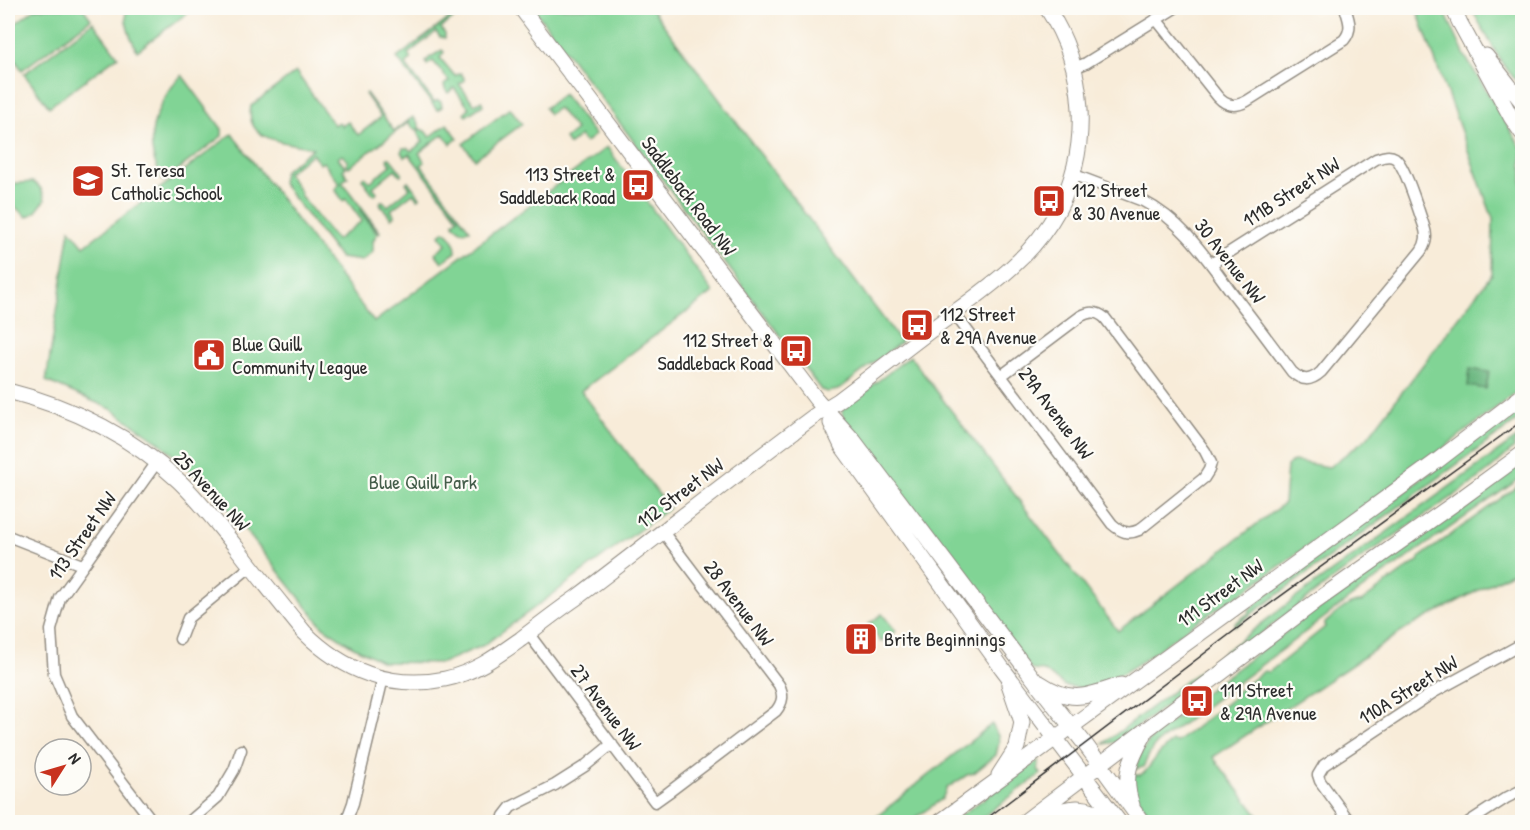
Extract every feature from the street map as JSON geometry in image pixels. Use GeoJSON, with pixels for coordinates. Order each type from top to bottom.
{"type":"FeatureCollection","features":[{"type":"Feature","properties":{"kind":"street","name":"Saddleback Road NW"},"geometry":{"type":"LineString","coordinates":[[520,8],[825,410],[854,441],[1072,727]]}},
{"type":"Feature","properties":{"kind":"street","name":"112 Street NW"},"geometry":{"type":"LineString","coordinates":[[383,678],[418,682],[446,679],[495,658],[1004,275],[1032,247],[1049,225],[1062,201],[1072,174],[1080,125],[1080,101],[1074,68],[1063,36],[1047,8]]}},
{"type":"Feature","properties":{"kind":"street"},"geometry":{"type":"LineString","coordinates":[[1074,68],[1086,63],[1175,8]]}},
{"type":"Feature","properties":{"kind":"street"},"geometry":{"type":"LineString","coordinates":[[1156,19],[1218,97],[1236,106],[1341,42],[1349,32],[1350,23],[1345,8]]}},
{"type":"Feature","properties":{"kind":"street"},"geometry":{"type":"LineString","coordinates":[[1453,8],[1511,117],[1522,133]]}},
{"type":"Feature","properties":{"kind":"street"},"geometry":{"type":"LineString","coordinates":[[1460,23],[1522,102]]}},
{"type":"Feature","properties":{"kind":"street","name":"111B Street NW"},"geometry":{"type":"LineString","coordinates":[[1211,264],[1376,159],[1391,156],[1395,158],[1402,168],[1424,226],[1426,240],[1421,250],[1321,372],[1307,380]]}},
{"type":"Feature","properties":{"kind":"street","name":"30 Avenue NW"},"geometry":{"type":"LineString","coordinates":[[1072,174],[1131,195],[1154,207],[1176,223],[1211,264],[1292,372],[1301,379],[1307,380]]}},
{"type":"Feature","properties":{"kind":"street","name":"29A Avenue NW"},"geometry":{"type":"LineString","coordinates":[[954,313],[1001,376],[1113,524],[1121,531],[1128,533],[1139,530],[1204,478],[1211,466],[1205,451],[1105,318],[1098,313],[1081,316],[1001,376]]}},
{"type":"Feature","properties":{"kind":"street","name":"25 Avenue NW"},"geometry":{"type":"LineString","coordinates":[[8,391],[55,405],[93,422],[122,437],[157,462],[203,506],[314,642],[335,658],[357,670],[383,678]]}},
{"type":"Feature","properties":{"kind":"street","name":"111 Street NW"},"geometry":{"type":"LineString","coordinates":[[940,822],[1428,468],[1522,396]]}},
{"type":"Feature","properties":{"kind":"street","name":"Saddleback Road NW"},"geometry":{"type":"LineString","coordinates":[[825,410],[842,446],[1056,739]]}},
{"type":"Feature","properties":{"kind":"street"},"geometry":{"type":"LineString","coordinates":[[1024,822],[1315,602],[1522,454]]}},
{"type":"Feature","properties":{"kind":"street","name":"113 Street NW"},"geometry":{"type":"LineString","coordinates":[[153,822],[72,716],[54,674],[51,630],[60,598],[157,462]]}},
{"type":"Feature","properties":{"kind":"street","name":"28 Avenue NW"},"geometry":{"type":"LineString","coordinates":[[655,802],[776,711],[783,697],[778,685],[663,532]]}},
{"type":"Feature","properties":{"kind":"street"},"geometry":{"type":"LineString","coordinates":[[8,536],[82,566]]}},
{"type":"Feature","properties":{"kind":"street"},"geometry":{"type":"LineString","coordinates":[[180,639],[188,618],[251,566]]}},
{"type":"Feature","properties":{"kind":"street","name":"27 Avenue NW"},"geometry":{"type":"LineString","coordinates":[[528,633],[655,802]]}},
{"type":"Feature","properties":{"kind":"street","name":"110A Street NW"},"geometry":{"type":"LineString","coordinates":[[1350,822],[1320,781],[1318,775],[1327,762],[1420,701],[1522,646]]}},
{"type":"Feature","properties":{"kind":"street"},"geometry":{"type":"LineString","coordinates":[[994,783],[1017,747],[1023,723],[1002,668]]}},
{"type":"Feature","properties":{"kind":"street"},"geometry":{"type":"LineString","coordinates":[[346,822],[353,803],[383,678]]}},
{"type":"Feature","properties":{"kind":"street"},"geometry":{"type":"LineString","coordinates":[[1033,678],[1049,689],[1065,695],[1084,697],[1136,680]]}},
{"type":"Feature","properties":{"kind":"street"},"geometry":{"type":"LineString","coordinates":[[1072,727],[1138,817]]}},
{"type":"Feature","properties":{"kind":"street"},"geometry":{"type":"LineString","coordinates":[[1138,817],[1128,791],[1128,771],[1132,755],[1147,730]]}},
{"type":"Feature","properties":{"kind":"street"},"geometry":{"type":"LineString","coordinates":[[1056,739],[1119,822]]}},
{"type":"Feature","properties":{"kind":"street"},"geometry":{"type":"LineString","coordinates":[[503,819],[511,807],[555,785],[585,766],[612,744]]}},
{"type":"Feature","properties":{"kind":"street"},"geometry":{"type":"LineString","coordinates":[[189,822],[218,797],[234,770],[241,750]]}},
{"type":"Feature","properties":{"kind":"street"},"geometry":{"type":"LineString","coordinates":[[1469,822],[1522,790]]}},
{"type":"Feature","properties":{"kind":"street"},"geometry":{"type":"LineString","coordinates":[[1029,822],[1056,811],[1074,807],[1094,811],[1114,822]]}},
{"type":"Feature","properties":{"kind":"green space"},"geometry":{"type":"Polygon","coordinates":[[[36,8],[83,8],[91,19],[22,70],[8,50],[8,29],[36,8]]]}},
{"type":"Feature","properties":{"kind":"green space"},"geometry":{"type":"Polygon","coordinates":[[[126,8],[194,8],[137,51],[127,25],[126,8]]]}},
{"type":"Feature","properties":{"kind":"green space"},"geometry":{"type":"Polygon","coordinates":[[[463,8],[467,8],[441,28],[445,38],[440,37],[436,32],[408,54],[411,59],[406,65],[434,102],[438,100],[441,102],[442,107],[437,110],[397,58],[463,8]]]}},
{"type":"Feature","properties":{"kind":"green space"},"geometry":{"type":"Polygon","coordinates":[[[533,8],[651,8],[901,342],[838,390],[828,392],[821,390],[533,8]]]}},
{"type":"Feature","properties":{"kind":"green space"},"geometry":{"type":"Polygon","coordinates":[[[1416,8],[1443,8],[1465,56],[1522,149],[1522,388],[1416,469],[1235,598],[1123,673],[1087,689],[1065,686],[1044,671],[1032,670],[843,418],[842,411],[910,356],[1118,631],[1284,503],[1287,466],[1294,461],[1329,467],[1367,438],[1492,274],[1493,219],[1416,8]]]}},
{"type":"Feature","properties":{"kind":"green space"},"geometry":{"type":"Polygon","coordinates":[[[1471,8],[1522,8],[1522,88],[1502,63],[1471,8]]]}},
{"type":"Feature","properties":{"kind":"green space"},"geometry":{"type":"Polygon","coordinates":[[[93,22],[118,56],[49,107],[24,74],[93,22]]]}},
{"type":"Feature","properties":{"kind":"green space"},"geometry":{"type":"Polygon","coordinates":[[[442,50],[444,52],[440,58],[455,76],[461,73],[464,81],[459,84],[474,104],[482,102],[483,105],[466,116],[464,113],[469,108],[454,88],[448,93],[445,89],[444,85],[449,81],[433,61],[427,65],[429,58],[442,50]]]}},
{"type":"Feature","properties":{"kind":"green space"},"geometry":{"type":"Polygon","coordinates":[[[296,72],[334,125],[338,122],[342,126],[348,122],[358,135],[381,117],[366,93],[394,131],[413,117],[420,129],[430,137],[447,124],[458,138],[451,144],[443,134],[419,153],[425,162],[421,165],[470,230],[462,231],[454,225],[458,218],[409,154],[404,157],[401,152],[403,148],[411,151],[423,142],[418,134],[419,129],[411,127],[409,122],[349,167],[342,155],[338,158],[346,167],[343,170],[348,177],[342,182],[380,232],[359,209],[377,234],[373,241],[373,252],[362,261],[340,258],[282,183],[284,171],[313,148],[281,142],[261,134],[254,127],[251,106],[296,72]],[[312,154],[287,173],[301,193],[300,195],[336,240],[362,221],[346,199],[343,201],[335,189],[340,184],[323,162],[320,164],[312,154]]]}},
{"type":"Feature","properties":{"kind":"green space"},"geometry":{"type":"Polygon","coordinates":[[[182,75],[222,129],[222,136],[163,181],[153,153],[153,129],[155,118],[164,99],[182,75]]]}},
{"type":"Feature","properties":{"kind":"green space"},"geometry":{"type":"Polygon","coordinates":[[[563,94],[595,135],[585,143],[580,136],[569,145],[565,139],[576,130],[558,108],[549,114],[545,108],[563,94]]]}},
{"type":"Feature","properties":{"kind":"green space"},"geometry":{"type":"Polygon","coordinates":[[[510,108],[522,124],[475,159],[463,144],[510,108]]]}},
{"type":"Feature","properties":{"kind":"green space","name":"Blue Quill Park"},"geometry":{"type":"Polygon","coordinates":[[[232,134],[374,322],[607,147],[713,292],[581,391],[669,508],[484,645],[442,663],[383,662],[323,627],[218,496],[159,442],[111,409],[46,381],[70,229],[84,246],[232,134]]]}},
{"type":"Feature","properties":{"kind":"green space"},"geometry":{"type":"Polygon","coordinates":[[[388,158],[402,173],[400,175],[395,169],[373,187],[377,192],[375,195],[362,179],[365,177],[370,182],[391,165],[388,158]]]}},
{"type":"Feature","properties":{"kind":"green space"},"geometry":{"type":"Polygon","coordinates":[[[408,181],[420,198],[418,199],[413,193],[391,210],[395,216],[391,218],[380,204],[381,201],[388,206],[410,188],[406,183],[408,181]]]}},
{"type":"Feature","properties":{"kind":"green space"},"geometry":{"type":"Polygon","coordinates":[[[33,182],[38,185],[45,200],[35,213],[27,217],[8,201],[8,184],[33,182]]]}},
{"type":"Feature","properties":{"kind":"green space"},"geometry":{"type":"Polygon","coordinates":[[[444,231],[453,240],[456,252],[442,262],[435,253],[446,244],[440,235],[444,231]]]}},
{"type":"Feature","properties":{"kind":"green space"},"geometry":{"type":"Polygon","coordinates":[[[1470,369],[1489,372],[1486,389],[1468,386],[1470,369]]]}},
{"type":"Feature","properties":{"kind":"green space"},"geometry":{"type":"Polygon","coordinates":[[[1522,404],[1522,417],[1235,626],[1234,624],[1250,612],[1249,610],[1266,595],[1522,404]]]}},
{"type":"Feature","properties":{"kind":"green space"},"geometry":{"type":"Polygon","coordinates":[[[1522,436],[1513,445],[1515,447],[1470,485],[1360,559],[1126,736],[1116,742],[1103,744],[1294,599],[1522,436]]]}},
{"type":"Feature","properties":{"kind":"green space"},"geometry":{"type":"Polygon","coordinates":[[[1522,463],[1522,477],[1353,596],[1156,744],[1143,767],[1136,769],[1143,749],[1150,740],[1192,707],[1194,709],[1199,706],[1195,700],[1292,627],[1522,463]]]}},
{"type":"Feature","properties":{"kind":"green space"},"geometry":{"type":"Polygon","coordinates":[[[1522,483],[1522,567],[1409,627],[1213,757],[1263,822],[1153,822],[1133,793],[1133,775],[1145,772],[1172,741],[1177,742],[1264,671],[1269,672],[1325,627],[1325,623],[1342,609],[1361,602],[1522,483]]]}},
{"type":"Feature","properties":{"kind":"green space"},"geometry":{"type":"Polygon","coordinates":[[[882,614],[896,631],[881,642],[868,625],[882,614]]]}},
{"type":"Feature","properties":{"kind":"green space"},"geometry":{"type":"Polygon","coordinates":[[[992,724],[999,742],[996,755],[974,773],[947,788],[942,799],[909,822],[870,822],[992,724]]]}},
{"type":"Feature","properties":{"kind":"green space"},"geometry":{"type":"Polygon","coordinates":[[[1039,760],[1038,769],[1041,774],[976,822],[951,822],[1039,760]]]}},
{"type":"Feature","properties":{"kind":"tram line"},"geometry":{"type":"LineString","coordinates":[[982,822],[1263,609],[1522,421]]}},
{"type":"Feature","properties":{"kind":"place","name":"St. Teresa Catholic School"},"geometry":{"type":"Point","coordinates":[88,181]}},
{"type":"Feature","properties":{"kind":"place","name":"113 Street & Saddleback Road"},"geometry":{"type":"Point","coordinates":[638,185]}},
{"type":"Feature","properties":{"kind":"place","name":"112 Street & 30 Avenue"},"geometry":{"type":"Point","coordinates":[1049,201]}},
{"type":"Feature","properties":{"kind":"place","name":"112 Street & 29A Avenue"},"geometry":{"type":"Point","coordinates":[917,325]}},
{"type":"Feature","properties":{"kind":"place","name":"112 Street & Saddleback Road"},"geometry":{"type":"Point","coordinates":[796,351]}},
{"type":"Feature","properties":{"kind":"place","name":"Blue Quill Community League"},"geometry":{"type":"Point","coordinates":[209,355]}},
{"type":"Feature","properties":{"kind":"place","name":"Brite Beginnings"},"geometry":{"type":"Point","coordinates":[861,639]}},
{"type":"Feature","properties":{"kind":"place","name":"111 Street & 29A Avenue"},"geometry":{"type":"Point","coordinates":[1197,701]}}]}
